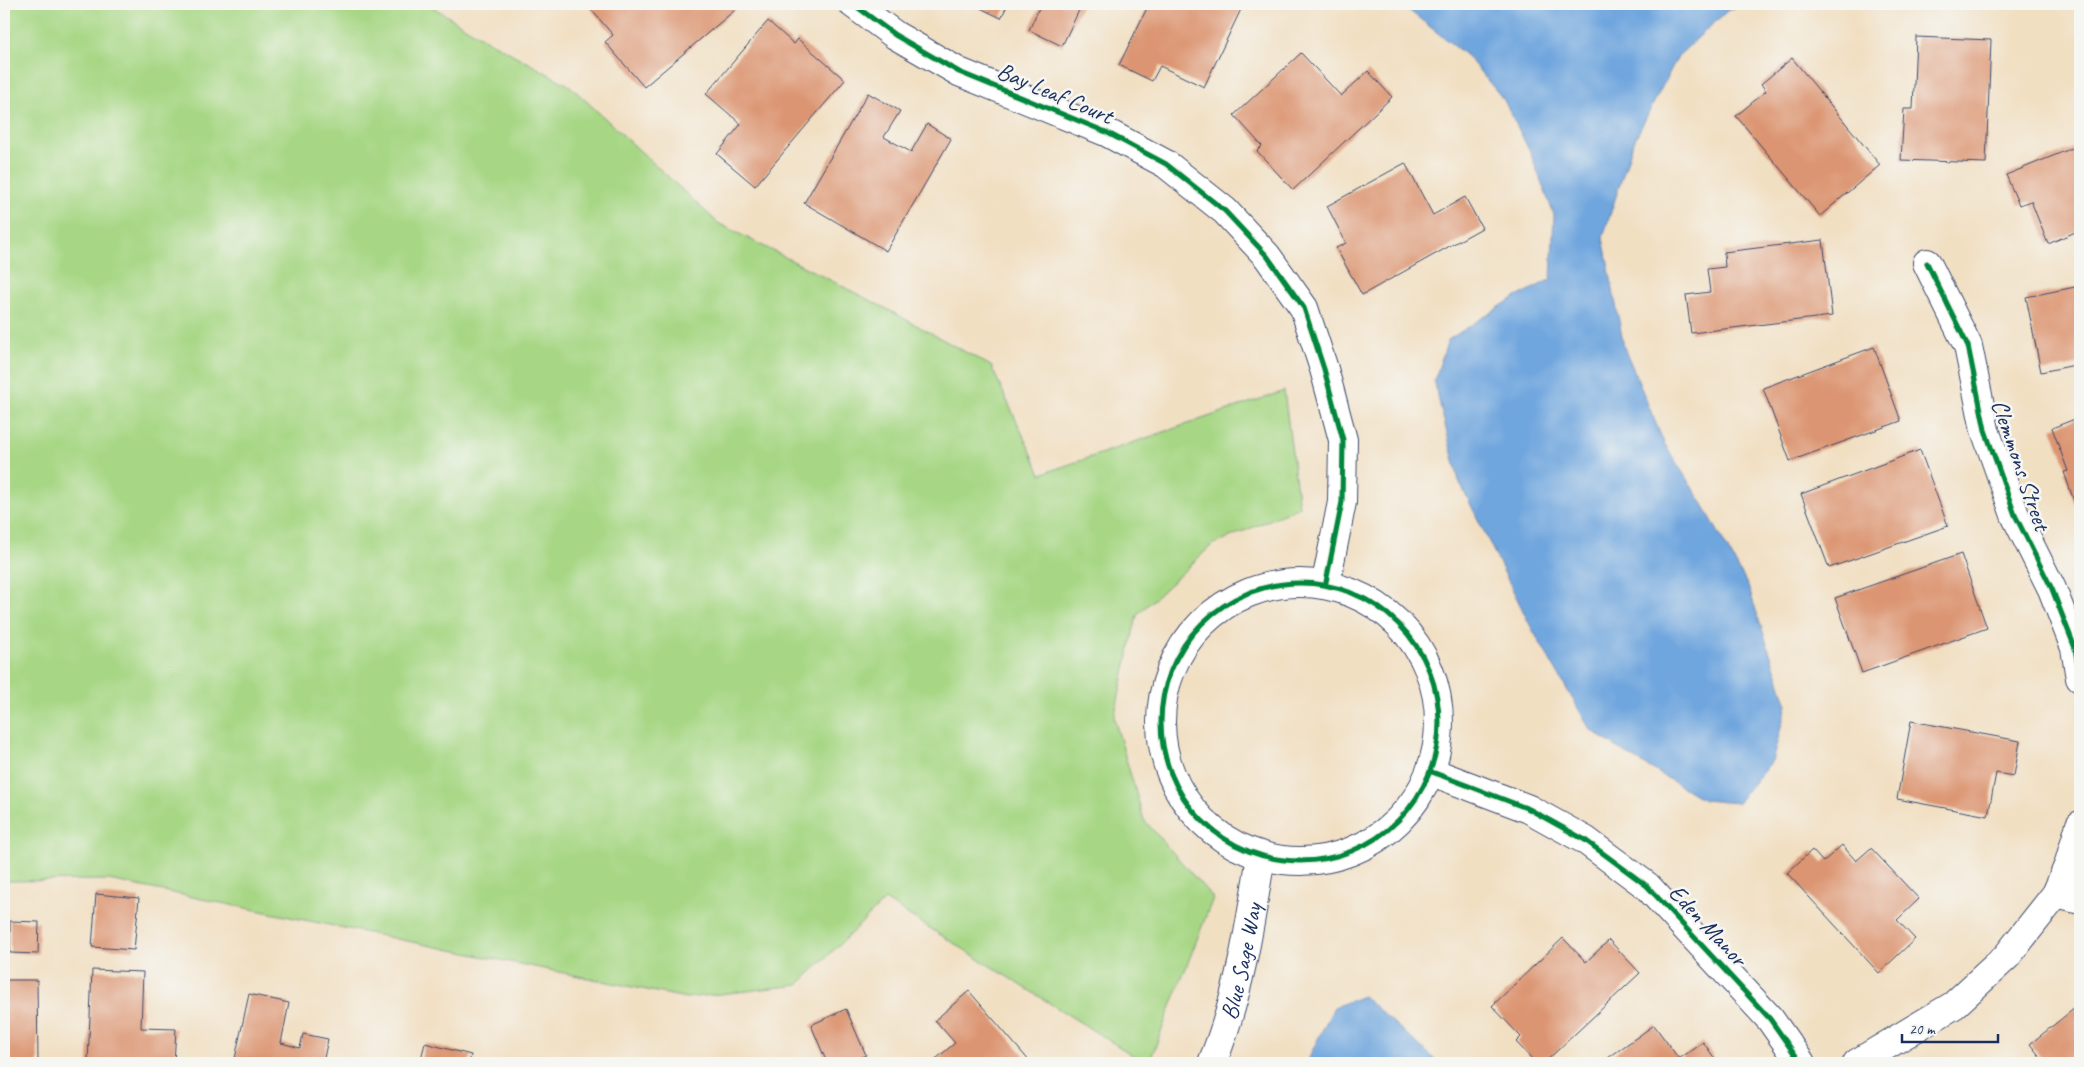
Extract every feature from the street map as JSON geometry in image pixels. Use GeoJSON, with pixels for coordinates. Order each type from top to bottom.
{"type":"FeatureCollection","features":[{"type":"Feature","properties":{"kind":"street","name":"Bay Leaf Court"},"geometry":{"type":"LineString","coordinates":[[853,4],[896,35],[959,72],[1106,132],[1166,164],[1225,211],[1267,256],[1304,308],[1344,440],[1342,502],[1326,582]]}},
{"type":"Feature","properties":{"kind":"street","name":"Clemmons Street"},"geometry":{"type":"LineString","coordinates":[[1927,263],[1968,346],[1985,430],[2015,515],[2052,590],[2075,648],[2080,678]]}},
{"type":"Feature","properties":{"kind":"street"},"geometry":{"type":"LineString","coordinates":[[1326,582],[1369,602],[1394,620],[1414,643],[1429,670],[1440,705],[1440,735],[1432,772],[1411,807],[1387,831],[1357,850],[1318,861],[1291,862],[1261,856],[1231,844],[1202,821],[1179,791],[1164,748],[1161,724],[1165,687],[1179,652],[1196,629],[1226,604],[1257,589],[1290,583],[1326,582]]}},
{"type":"Feature","properties":{"kind":"street","name":"Eden Manor"},"geometry":{"type":"LineString","coordinates":[[1432,772],[1529,809],[1585,840],[1647,886],[1770,1019],[1801,1063]]}},
{"type":"Feature","properties":{"kind":"street"},"geometry":{"type":"LineString","coordinates":[[1857,1063],[1954,1004],[2008,956],[2068,897],[2068,866],[2080,825]]}},
{"type":"Feature","properties":{"kind":"street","name":"Blue Sage Way"},"geometry":{"type":"LineString","coordinates":[[1212,1063],[1224,1035],[1249,934],[1261,856]]}},
{"type":"Feature","properties":{"kind":"green space"},"geometry":{"type":"Polygon","coordinates":[[[4,4],[428,4],[478,35],[570,86],[718,223],[885,308],[991,366],[1041,474],[1284,391],[1299,507],[1212,545],[1137,615],[1114,718],[1144,820],[1213,898],[1149,1063],[1145,1063],[885,900],[798,985],[686,998],[109,880],[4,881],[4,4]]]}},
{"type":"Feature","properties":{"kind":"water"},"geometry":{"type":"Polygon","coordinates":[[[1401,4],[1743,4],[1727,11],[1678,56],[1633,143],[1603,237],[1624,347],[1664,443],[1704,506],[1748,586],[1787,705],[1772,761],[1737,803],[1704,800],[1622,751],[1590,729],[1532,629],[1459,481],[1434,381],[1448,340],[1507,302],[1551,279],[1554,215],[1530,152],[1504,100],[1467,56],[1401,4]]]}},
{"type":"Feature","properties":{"kind":"water"},"geometry":{"type":"Polygon","coordinates":[[[1363,996],[1439,1063],[1306,1063],[1334,1007],[1363,996]]]}},
{"type":"Feature","properties":{"kind":"building"},"geometry":{"type":"Polygon","coordinates":[[[594,4],[742,4],[644,87],[605,42],[613,35],[589,7],[594,4]]]}},
{"type":"Feature","properties":{"kind":"building"},"geometry":{"type":"Polygon","coordinates":[[[972,4],[1008,4],[1001,18],[972,4]]]}},
{"type":"Feature","properties":{"kind":"building"},"geometry":{"type":"Polygon","coordinates":[[[1035,4],[1082,4],[1062,46],[1029,30],[1040,6],[1035,4]]]}},
{"type":"Feature","properties":{"kind":"building"},"geometry":{"type":"Polygon","coordinates":[[[1149,4],[1243,5],[1204,87],[1160,66],[1152,81],[1119,65],[1149,4]]]}},
{"type":"Feature","properties":{"kind":"building"},"geometry":{"type":"Polygon","coordinates":[[[768,21],[794,44],[798,39],[845,80],[755,186],[717,154],[741,124],[706,94],[768,21]]]}},
{"type":"Feature","properties":{"kind":"building"},"geometry":{"type":"Polygon","coordinates":[[[1916,37],[1991,40],[1986,163],[1901,160],[1904,109],[1913,109],[1916,37]]]}},
{"type":"Feature","properties":{"kind":"building"},"geometry":{"type":"Polygon","coordinates":[[[1301,53],[1341,96],[1368,71],[1392,97],[1293,190],[1257,151],[1262,146],[1234,115],[1301,53]]]}},
{"type":"Feature","properties":{"kind":"building"},"geometry":{"type":"Polygon","coordinates":[[[1792,58],[1880,165],[1820,216],[1736,116],[1766,91],[1761,84],[1792,58]]]}},
{"type":"Feature","properties":{"kind":"building"},"geometry":{"type":"Polygon","coordinates":[[[868,93],[900,111],[884,137],[911,152],[927,124],[951,139],[886,251],[804,203],[868,93]]]}},
{"type":"Feature","properties":{"kind":"building"},"geometry":{"type":"Polygon","coordinates":[[[2080,145],[2080,230],[2048,244],[2031,201],[2019,205],[2006,175],[2080,145]]]}},
{"type":"Feature","properties":{"kind":"building"},"geometry":{"type":"Polygon","coordinates":[[[1405,163],[1433,215],[1465,197],[1482,228],[1362,295],[1336,248],[1346,243],[1327,206],[1405,163]]]}},
{"type":"Feature","properties":{"kind":"building"},"geometry":{"type":"Polygon","coordinates":[[[1823,240],[1832,316],[1691,333],[1686,295],[1710,292],[1707,269],[1725,267],[1724,252],[1823,240]]]}},
{"type":"Feature","properties":{"kind":"building"},"geometry":{"type":"Polygon","coordinates":[[[2080,286],[2080,364],[2041,372],[2026,297],[2080,286]]]}},
{"type":"Feature","properties":{"kind":"building"},"geometry":{"type":"Polygon","coordinates":[[[1874,347],[1901,421],[1790,461],[1763,388],[1874,347]]]}},
{"type":"Feature","properties":{"kind":"building"},"geometry":{"type":"Polygon","coordinates":[[[2080,417],[2080,503],[2075,504],[2064,472],[2068,471],[2052,428],[2080,417]]]}},
{"type":"Feature","properties":{"kind":"building"},"geometry":{"type":"Polygon","coordinates":[[[1920,450],[1948,526],[1829,568],[1801,494],[1920,450]]]}},
{"type":"Feature","properties":{"kind":"building"},"geometry":{"type":"Polygon","coordinates":[[[1961,554],[1987,628],[1862,673],[1835,598],[1961,554]]]}},
{"type":"Feature","properties":{"kind":"building"},"geometry":{"type":"Polygon","coordinates":[[[1911,721],[2020,741],[2014,776],[1996,773],[1988,816],[1897,799],[1911,721]]]}},
{"type":"Feature","properties":{"kind":"building"},"geometry":{"type":"Polygon","coordinates":[[[1842,845],[1856,861],[1871,848],[1919,899],[1897,920],[1915,939],[1879,973],[1787,873],[1812,850],[1823,862],[1842,845]]]}},
{"type":"Feature","properties":{"kind":"building"},"geometry":{"type":"Polygon","coordinates":[[[96,894],[139,898],[134,950],[92,947],[96,894]]]}},
{"type":"Feature","properties":{"kind":"building"},"geometry":{"type":"Polygon","coordinates":[[[10,921],[39,922],[38,954],[10,953],[10,921]]]}},
{"type":"Feature","properties":{"kind":"building"},"geometry":{"type":"Polygon","coordinates":[[[1563,938],[1586,962],[1609,940],[1640,973],[1544,1063],[1536,1063],[1516,1042],[1521,1037],[1492,1006],[1563,938]]]}},
{"type":"Feature","properties":{"kind":"building"},"geometry":{"type":"Polygon","coordinates":[[[92,970],[143,972],[141,1028],[176,1029],[174,1063],[88,1063],[92,970]]]}},
{"type":"Feature","properties":{"kind":"building"},"geometry":{"type":"Polygon","coordinates":[[[4,980],[37,980],[38,1063],[4,1063],[4,980]]]}},
{"type":"Feature","properties":{"kind":"building"},"geometry":{"type":"Polygon","coordinates":[[[969,991],[1031,1063],[931,1063],[955,1043],[935,1020],[969,991]]]}},
{"type":"Feature","properties":{"kind":"building"},"geometry":{"type":"Polygon","coordinates":[[[249,994],[289,1003],[281,1043],[300,1048],[303,1034],[328,1039],[323,1063],[234,1063],[249,994]]]}},
{"type":"Feature","properties":{"kind":"building"},"geometry":{"type":"Polygon","coordinates":[[[2080,1004],[2080,1063],[2045,1063],[2030,1044],[2080,1004]]]}},
{"type":"Feature","properties":{"kind":"building"},"geometry":{"type":"Polygon","coordinates":[[[846,1009],[866,1055],[847,1063],[827,1063],[811,1025],[846,1009]]]}},
{"type":"Feature","properties":{"kind":"building"},"geometry":{"type":"Polygon","coordinates":[[[1654,1025],[1679,1059],[1703,1042],[1718,1063],[1601,1063],[1654,1025]]]}},
{"type":"Feature","properties":{"kind":"building"},"geometry":{"type":"Polygon","coordinates":[[[425,1043],[471,1055],[469,1063],[420,1063],[425,1043]]]}},
{"type":"Feature","properties":{"kind":"cycle path"},"geometry":{"type":"LineString","coordinates":[[853,4],[895,35],[959,72],[1106,132],[1166,164],[1225,211],[1267,256],[1304,308],[1324,369],[1343,440],[1342,502],[1326,582]]}},
{"type":"Feature","properties":{"kind":"cycle path"},"geometry":{"type":"LineString","coordinates":[[1927,263],[1968,346],[1985,430],[2015,515],[2052,589],[2075,648],[2080,678]]}},
{"type":"Feature","properties":{"kind":"cycle path"},"geometry":{"type":"LineString","coordinates":[[1300,583],[1340,589],[1365,599],[1377,606],[1398,624],[1416,645],[1423,657],[1433,682],[1439,722],[1433,762],[1423,787],[1416,799],[1398,820],[1377,838],[1365,845],[1340,855],[1300,861],[1260,855],[1235,845],[1223,838],[1202,820],[1184,799],[1177,787],[1167,762],[1161,722],[1167,682],[1177,657],[1184,645],[1202,624],[1223,606],[1235,599],[1260,589],[1300,583]]}},
{"type":"Feature","properties":{"kind":"cycle path"},"geometry":{"type":"LineString","coordinates":[[1432,772],[1529,809],[1585,840],[1647,886],[1770,1019],[1801,1063]]}}]}
